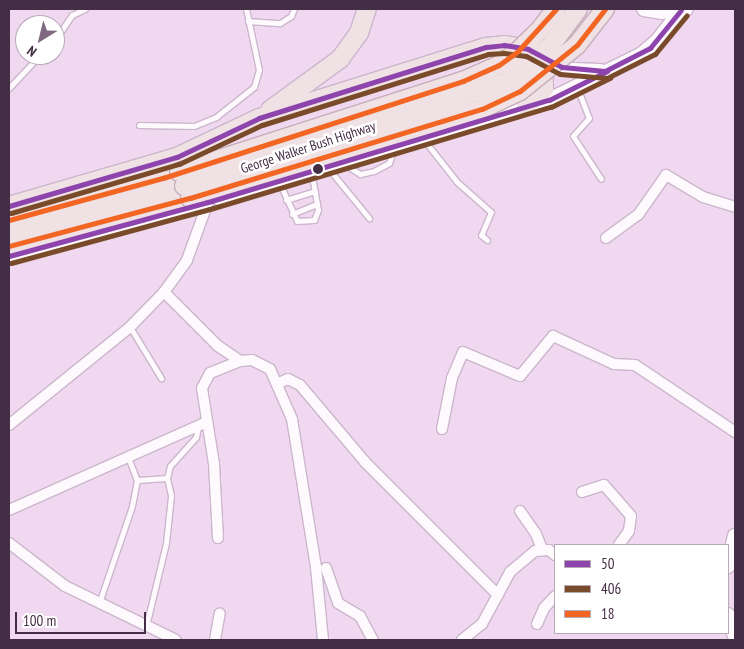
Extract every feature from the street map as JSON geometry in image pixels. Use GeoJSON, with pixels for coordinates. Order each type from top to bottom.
{"type":"FeatureCollection","features":[{"type":"Feature","properties":{"kind":"highway"},"geometry":{"type":"LineString","coordinates":[[259,118],[340,59],[359,33],[367,9]]}},
{"type":"Feature","properties":{"kind":"highway","name":"George Walker Bush Highway"},"geometry":{"type":"LineString","coordinates":[[9,220],[184,185],[463,81],[499,65],[518,51],[556,9]]}},
{"type":"Feature","properties":{"kind":"highway","name":"George Walker Bush Highway"},"geometry":{"type":"LineString","coordinates":[[9,232],[184,185],[506,82],[551,45],[578,9]]}},
{"type":"Feature","properties":{"kind":"highway"},"geometry":{"type":"LineString","coordinates":[[9,246],[184,185],[482,109],[520,91],[577,45],[605,9]]}},
{"type":"Feature","properties":{"kind":"highway"},"geometry":{"type":"LineString","coordinates":[[9,206],[177,157],[259,118],[486,47],[504,45],[528,49],[543,58],[544,89],[526,106]]}},
{"type":"Feature","properties":{"kind":"street"},"geometry":{"type":"LineString","coordinates":[[644,9],[661,12],[684,9]]}},
{"type":"Feature","properties":{"kind":"street"},"geometry":{"type":"LineString","coordinates":[[644,9],[656,21],[658,40]]}},
{"type":"Feature","properties":{"kind":"street","name":"George Walker Bush Highway"},"geometry":{"type":"LineString","coordinates":[[9,256],[208,202],[548,100],[634,59],[658,40],[684,9]]}},
{"type":"Feature","properties":{"kind":"street"},"geometry":{"type":"LineString","coordinates":[[543,58],[573,70],[605,72]]}},
{"type":"Feature","properties":{"kind":"street"},"geometry":{"type":"LineString","coordinates":[[606,238],[638,215],[666,175],[702,196],[735,207]]}},
{"type":"Feature","properties":{"kind":"street"},"geometry":{"type":"LineString","coordinates":[[9,425],[130,327],[164,292],[187,260],[208,202]]}},
{"type":"Feature","properties":{"kind":"street"},"geometry":{"type":"LineString","coordinates":[[164,292],[218,346],[240,361]]}},
{"type":"Feature","properties":{"kind":"street"},"geometry":{"type":"LineString","coordinates":[[442,429],[452,378],[463,352],[520,376],[554,336],[614,364],[635,365],[735,432]]}},
{"type":"Feature","properties":{"kind":"street"},"geometry":{"type":"LineString","coordinates":[[218,538],[214,464],[203,423],[202,388],[210,374],[240,361],[262,363],[279,383],[292,419],[300,454],[324,640]]}},
{"type":"Feature","properties":{"kind":"street"},"geometry":{"type":"LineString","coordinates":[[279,383],[288,379],[300,385],[365,462],[498,595]]}},
{"type":"Feature","properties":{"kind":"street"},"geometry":{"type":"LineString","coordinates":[[9,510],[203,423]]}},
{"type":"Feature","properties":{"kind":"street"},"geometry":{"type":"LineString","coordinates":[[582,492],[604,485],[631,516],[628,531],[620,544]]}},
{"type":"Feature","properties":{"kind":"street"},"geometry":{"type":"LineString","coordinates":[[520,511],[536,534],[542,549],[554,555]]}},
{"type":"Feature","properties":{"kind":"street"},"geometry":{"type":"LineString","coordinates":[[729,562],[735,536]]}},
{"type":"Feature","properties":{"kind":"street"},"geometry":{"type":"LineString","coordinates":[[9,543],[44,573],[99,603],[176,640]]}},
{"type":"Feature","properties":{"kind":"street"},"geometry":{"type":"LineString","coordinates":[[462,640],[482,624],[510,572],[542,549]]}},
{"type":"Feature","properties":{"kind":"street"},"geometry":{"type":"LineString","coordinates":[[326,568],[338,603],[360,616],[373,640]]}},
{"type":"Feature","properties":{"kind":"street"},"geometry":{"type":"LineString","coordinates":[[537,624],[544,608],[554,597]]}},
{"type":"Feature","properties":{"kind":"street"},"geometry":{"type":"LineString","coordinates":[[215,640],[220,613]]}},
{"type":"Feature","properties":{"kind":"street"},"geometry":{"type":"LineString","coordinates":[[731,618],[735,637]]}},
{"type":"Feature","properties":{"kind":"lane"},"geometry":{"type":"LineString","coordinates":[[65,25],[72,15],[85,9]]}},
{"type":"Feature","properties":{"kind":"lane"},"geometry":{"type":"LineString","coordinates":[[138,125],[194,126],[216,117],[254,87],[259,70],[246,9]]}},
{"type":"Feature","properties":{"kind":"lane"},"geometry":{"type":"LineString","coordinates":[[248,21],[280,22],[291,16],[294,9]]}},
{"type":"Feature","properties":{"kind":"lane"},"geometry":{"type":"LineString","coordinates":[[9,88],[31,65]]}},
{"type":"Feature","properties":{"kind":"lane"},"geometry":{"type":"LineString","coordinates":[[576,85],[589,118],[574,136],[600,179]]}},
{"type":"Feature","properties":{"kind":"lane"},"geometry":{"type":"LineString","coordinates":[[422,137],[457,182],[491,212],[481,235],[487,240]]}},
{"type":"Feature","properties":{"kind":"lane"},"geometry":{"type":"LineString","coordinates":[[326,166],[369,218]]}},
{"type":"Feature","properties":{"kind":"lane"},"geometry":{"type":"LineString","coordinates":[[278,180],[292,214],[300,223],[314,220],[317,204],[310,171]]}},
{"type":"Feature","properties":{"kind":"lane"},"geometry":{"type":"LineString","coordinates":[[286,200],[315,191]]}},
{"type":"Feature","properties":{"kind":"lane"},"geometry":{"type":"LineString","coordinates":[[292,214],[317,204]]}},
{"type":"Feature","properties":{"kind":"lane"},"geometry":{"type":"LineString","coordinates":[[130,327],[161,378]]}},
{"type":"Feature","properties":{"kind":"lane"},"geometry":{"type":"LineString","coordinates":[[146,626],[166,543],[171,496],[167,478],[170,466],[196,437],[203,423]]}},
{"type":"Feature","properties":{"kind":"lane"},"geometry":{"type":"LineString","coordinates":[[99,603],[132,506],[137,480],[128,455]]}},
{"type":"Feature","properties":{"kind":"lane"},"geometry":{"type":"LineString","coordinates":[[137,480],[167,478]]}},
{"type":"Feature","properties":{"kind":"transit line","name":"18"},"geometry":{"type":"LineString","coordinates":[[9,220],[163,178],[463,81],[499,65],[518,51],[556,9]]}},
{"type":"Feature","properties":{"kind":"transit line","name":"18"},"geometry":{"type":"LineString","coordinates":[[9,246],[190,198],[482,109],[520,91],[577,45],[605,9]]}},
{"type":"Feature","properties":{"kind":"transit line","name":"50"},"geometry":{"type":"LineString","coordinates":[[9,206],[177,157],[259,118],[486,47],[504,45],[528,49],[562,67],[605,71],[650,48],[681,10]]}},
{"type":"Feature","properties":{"kind":"transit line","name":"406"},"geometry":{"type":"LineString","coordinates":[[11,213],[179,164],[262,125],[488,54],[504,53],[526,56],[560,74],[607,78],[655,54],[687,15]]}},
{"type":"Feature","properties":{"kind":"transit line","name":"50"},"geometry":{"type":"LineString","coordinates":[[9,256],[208,202],[549,100],[607,71]]}},
{"type":"Feature","properties":{"kind":"transit line","name":"406"},"geometry":{"type":"LineString","coordinates":[[11,263],[210,209],[551,107],[610,78]]}}]}
